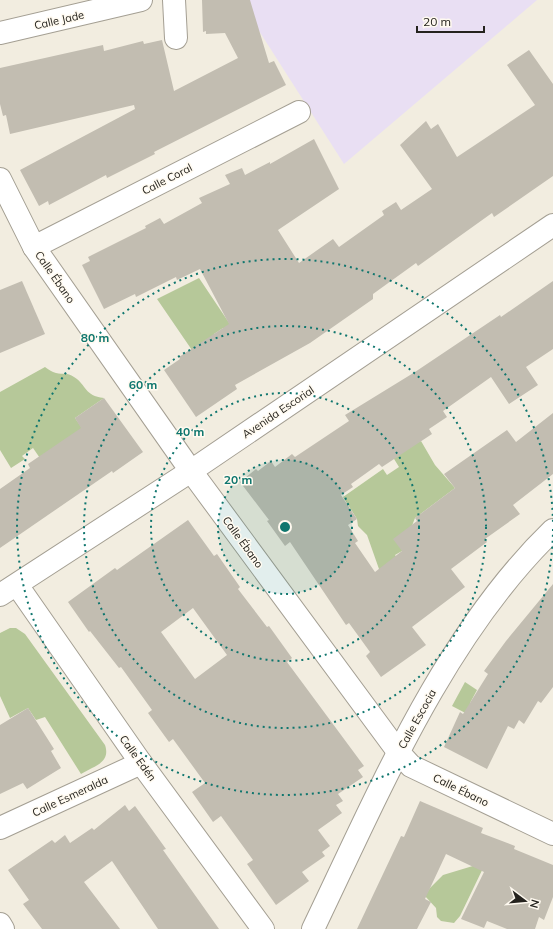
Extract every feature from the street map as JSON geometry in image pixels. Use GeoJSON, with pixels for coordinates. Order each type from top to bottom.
{"type":"FeatureCollection","features":[{"type":"Feature","properties":{"kind":"street","name":"Calle Jade"},"geometry":{"type":"LineString","coordinates":[[0,34],[141,0]]}},
{"type":"Feature","properties":{"kind":"street"},"geometry":{"type":"LineString","coordinates":[[174,0],[176,38]]}},
{"type":"Feature","properties":{"kind":"street","name":"Calle Coral"},"geometry":{"type":"LineString","coordinates":[[34,247],[300,112]]}},
{"type":"Feature","properties":{"kind":"street","name":"Calle Ébano"},"geometry":{"type":"LineString","coordinates":[[0,179],[34,247],[191,471],[399,753],[411,766],[553,834]]}},
{"type":"Feature","properties":{"kind":"street","name":"Avenida Escorial"},"geometry":{"type":"LineString","coordinates":[[8,590],[191,471],[553,225]]}},
{"type":"Feature","properties":{"kind":"street","name":"Calle Escocia"},"geometry":{"type":"LineString","coordinates":[[313,929],[399,753],[447,666],[488,605],[535,548],[553,530]]}},
{"type":"Feature","properties":{"kind":"street","name":"Calle Edén"},"geometry":{"type":"LineString","coordinates":[[8,590],[141,763],[263,929]]}},
{"type":"Feature","properties":{"kind":"street","name":"Calle Esmeralda"},"geometry":{"type":"LineString","coordinates":[[0,828],[141,763]]}},
{"type":"Feature","properties":{"kind":"street"},"geometry":{"type":"LineString","coordinates":[[0,924],[3,929]]}},
{"type":"Feature","properties":{"kind":"shaded area"},"geometry":{"type":"Polygon","coordinates":[[[249,0],[537,0],[344,164],[254,23],[249,0]]]}},
{"type":"Feature","properties":{"kind":"green space"},"geometry":{"type":"Polygon","coordinates":[[[199,278],[260,369],[254,374],[223,328],[214,334],[222,394],[157,299],[199,278]]]}},
{"type":"Feature","properties":{"kind":"green space"},"geometry":{"type":"Polygon","coordinates":[[[45,367],[58,374],[72,375],[89,393],[104,398],[75,418],[109,467],[44,464],[33,448],[22,456],[25,459],[11,468],[0,450],[0,392],[45,367]]]}},
{"type":"Feature","properties":{"kind":"green space"},"geometry":{"type":"Polygon","coordinates":[[[421,441],[435,465],[455,488],[415,518],[402,551],[395,555],[420,589],[379,569],[367,535],[358,526],[357,519],[343,497],[383,469],[387,475],[399,467],[391,454],[421,441]]]}},
{"type":"Feature","properties":{"kind":"green space"},"geometry":{"type":"Polygon","coordinates":[[[10,628],[16,628],[25,634],[105,745],[106,756],[96,766],[81,774],[45,717],[36,720],[28,708],[10,718],[0,696],[0,633],[10,628]]]}},
{"type":"Feature","properties":{"kind":"green space"},"geometry":{"type":"Polygon","coordinates":[[[465,682],[477,690],[470,703],[479,708],[473,717],[452,706],[465,682]]]}},
{"type":"Feature","properties":{"kind":"green space"},"geometry":{"type":"Polygon","coordinates":[[[486,862],[460,916],[454,923],[441,921],[437,917],[436,908],[425,896],[430,888],[443,875],[486,862]]]}},
{"type":"Feature","properties":{"kind":"building"},"geometry":{"type":"Polygon","coordinates":[[[202,0],[250,0],[269,63],[274,61],[286,85],[154,152],[155,154],[107,178],[106,175],[49,205],[48,201],[39,206],[20,170],[135,109],[134,105],[10,134],[6,115],[3,116],[0,104],[0,68],[103,45],[104,51],[143,41],[144,44],[162,40],[174,91],[238,58],[225,33],[206,34],[206,31],[203,32],[202,0]]]}},
{"type":"Feature","properties":{"kind":"building"},"geometry":{"type":"Polygon","coordinates":[[[529,50],[553,84],[553,176],[494,217],[492,213],[418,266],[416,263],[373,294],[373,299],[310,343],[235,385],[237,389],[196,417],[164,370],[180,359],[179,357],[229,324],[200,269],[177,280],[176,277],[136,297],[135,294],[104,309],[82,265],[90,261],[88,257],[146,228],[145,226],[160,218],[164,224],[202,203],[199,198],[230,184],[225,175],[242,168],[245,175],[270,162],[270,164],[314,139],[339,189],[278,230],[299,263],[333,239],[339,247],[384,215],[382,211],[396,202],[401,210],[432,189],[400,145],[426,121],[431,129],[438,124],[457,157],[535,105],[507,65],[529,50]]]}},
{"type":"Feature","properties":{"kind":"building"},"geometry":{"type":"Polygon","coordinates":[[[22,281],[45,334],[0,353],[0,290],[22,281]]]}},
{"type":"Feature","properties":{"kind":"building"},"geometry":{"type":"Polygon","coordinates":[[[553,281],[553,349],[526,367],[538,385],[509,404],[491,377],[443,411],[447,417],[429,429],[432,434],[382,467],[379,464],[351,484],[353,487],[341,495],[357,519],[348,525],[358,541],[355,543],[375,572],[402,551],[393,539],[417,521],[415,518],[455,488],[444,474],[507,430],[516,442],[553,413],[553,474],[513,505],[520,514],[485,539],[487,542],[451,569],[465,587],[412,627],[426,645],[381,677],[366,656],[370,652],[349,623],[346,625],[290,542],[285,546],[267,521],[269,520],[240,482],[256,469],[258,471],[271,461],[275,467],[292,454],[295,457],[349,421],[345,415],[415,372],[500,315],[501,317],[553,281]]]}},
{"type":"Feature","properties":{"kind":"building"},"geometry":{"type":"Polygon","coordinates":[[[104,398],[143,452],[113,473],[112,471],[0,548],[0,489],[30,468],[28,464],[81,428],[75,418],[104,398]]]}},
{"type":"Feature","properties":{"kind":"building"},"geometry":{"type":"Polygon","coordinates":[[[188,520],[214,556],[217,554],[240,587],[238,589],[267,627],[269,626],[292,658],[287,662],[364,766],[358,770],[363,777],[338,794],[343,801],[336,805],[342,813],[318,830],[330,846],[322,852],[325,856],[302,872],[309,881],[276,905],[247,864],[253,860],[221,816],[213,822],[192,792],[205,783],[173,739],[169,742],[148,713],[152,710],[121,667],[119,668],[90,631],[89,632],[68,602],[115,568],[117,570],[188,520]],[[193,608],[161,632],[195,679],[227,655],[193,608]]]}},
{"type":"Feature","properties":{"kind":"building"},"geometry":{"type":"Polygon","coordinates":[[[553,584],[553,687],[541,703],[538,701],[524,724],[519,720],[514,729],[508,726],[487,769],[444,747],[460,712],[463,714],[488,674],[484,671],[506,641],[553,584]]]}},
{"type":"Feature","properties":{"kind":"building"},"geometry":{"type":"Polygon","coordinates":[[[28,708],[54,749],[51,751],[61,768],[27,789],[23,783],[0,794],[0,725],[28,708]]]}},
{"type":"Feature","properties":{"kind":"building"},"geometry":{"type":"Polygon","coordinates":[[[420,801],[483,828],[481,833],[515,846],[514,849],[553,865],[553,897],[544,920],[539,917],[535,929],[507,929],[487,921],[484,928],[461,919],[484,872],[446,854],[425,899],[431,902],[417,929],[357,929],[401,836],[404,837],[420,801]]]}},
{"type":"Feature","properties":{"kind":"building"},"geometry":{"type":"Polygon","coordinates":[[[125,805],[129,811],[135,806],[166,849],[163,850],[219,929],[158,929],[112,861],[84,882],[120,929],[42,929],[23,904],[29,900],[8,870],[52,840],[55,843],[65,835],[70,843],[92,828],[94,830],[125,805]]]}}]}
